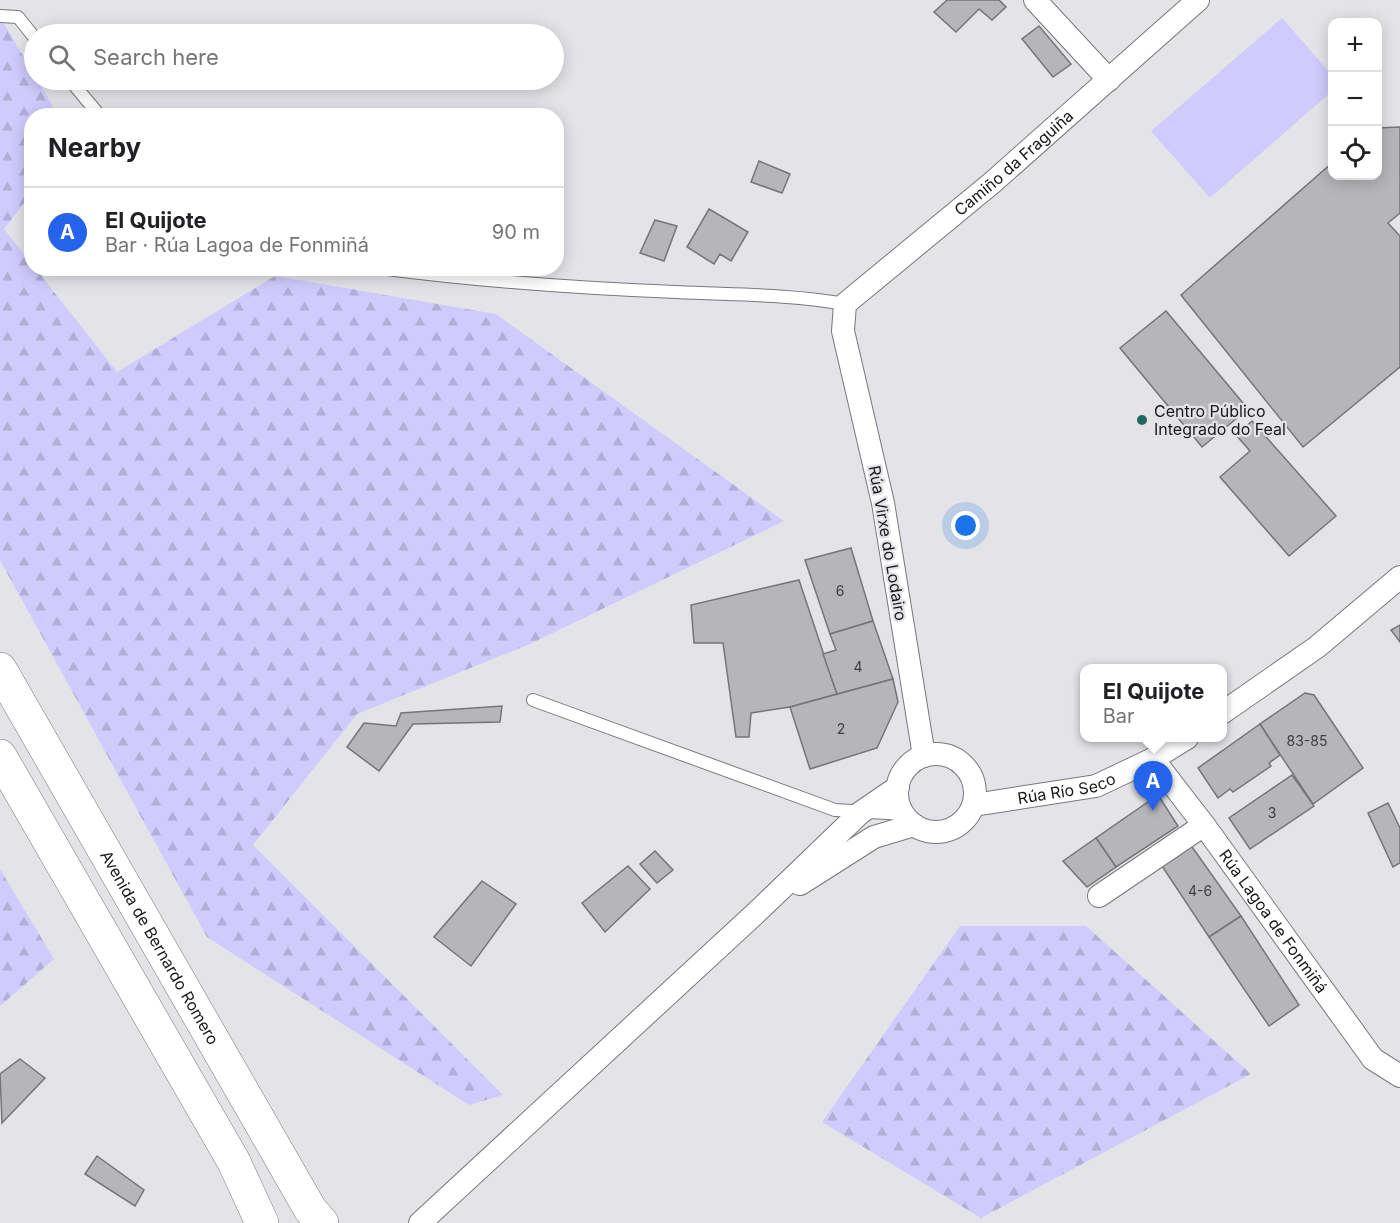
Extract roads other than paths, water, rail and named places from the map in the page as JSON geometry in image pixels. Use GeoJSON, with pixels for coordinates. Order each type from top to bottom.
{"type":"FeatureCollection","features":[{"type":"Feature","properties":{"kind":"highway","name":"Avenida de Bernardo Romero"},"geometry":{"type":"LineString","coordinates":[[0,669],[310,1209],[322,1223]]}},
{"type":"Feature","properties":{"kind":"highway"},"geometry":{"type":"LineString","coordinates":[[0,756],[234,1162],[262,1223]]}},
{"type":"Feature","properties":{"kind":"street"},"geometry":{"type":"LineString","coordinates":[[1035,0],[1109,80]]}},
{"type":"Feature","properties":{"kind":"street","name":"Camiño da Fraguiña"},"geometry":{"type":"LineString","coordinates":[[845,304],[993,182],[1198,0]]}},
{"type":"Feature","properties":{"kind":"street","name":"Rúa Virxe do Lodairo"},"geometry":{"type":"LineString","coordinates":[[845,304],[843,331],[884,504],[924,756]]}},
{"type":"Feature","properties":{"kind":"street"},"geometry":{"type":"LineString","coordinates":[[1227,710],[1317,647],[1400,577]]}},
{"type":"Feature","properties":{"kind":"street","name":"Rúa Río Seco"},"geometry":{"type":"LineString","coordinates":[[974,805],[1096,786],[1153,759],[1181,742]]}},
{"type":"Feature","properties":{"kind":"street"},"geometry":{"type":"LineString","coordinates":[[420,1223],[758,911],[860,813],[898,787],[907,768],[924,756],[948,756],[968,770],[974,781],[974,805],[963,822],[944,832],[923,830],[909,820],[900,806],[898,787]]}},
{"type":"Feature","properties":{"kind":"street","name":"Rúa Lagoa de Fonmiñá"},"geometry":{"type":"LineString","coordinates":[[1153,759],[1204,825],[1373,1059],[1400,1076]]}},
{"type":"Feature","properties":{"kind":"street"},"geometry":{"type":"LineString","coordinates":[[758,911],[874,837],[909,820]]}},
{"type":"Feature","properties":{"kind":"street"},"geometry":{"type":"LineString","coordinates":[[1099,896],[1204,825]]}},
{"type":"Feature","properties":{"kind":"lane"},"geometry":{"type":"LineString","coordinates":[[0,16],[18,17],[24,24]]}},
{"type":"Feature","properties":{"kind":"lane"},"geometry":{"type":"LineString","coordinates":[[78,90],[93,108]]}},
{"type":"Feature","properties":{"kind":"lane"},"geometry":{"type":"LineString","coordinates":[[456,276],[523,283],[676,292],[801,296],[845,304]]}},
{"type":"Feature","properties":{"kind":"lane"},"geometry":{"type":"LineString","coordinates":[[533,700],[835,810],[909,820]]}},
{"type":"Feature","properties":{"kind":"place","name":"Centro Público Integrado do Feal"},"geometry":{"type":"Point","coordinates":[1142,420]}},
{"type":"Feature","properties":{"kind":"place","name":"El Quijote"},"geometry":{"type":"Point","coordinates":[1153,811]}}]}
